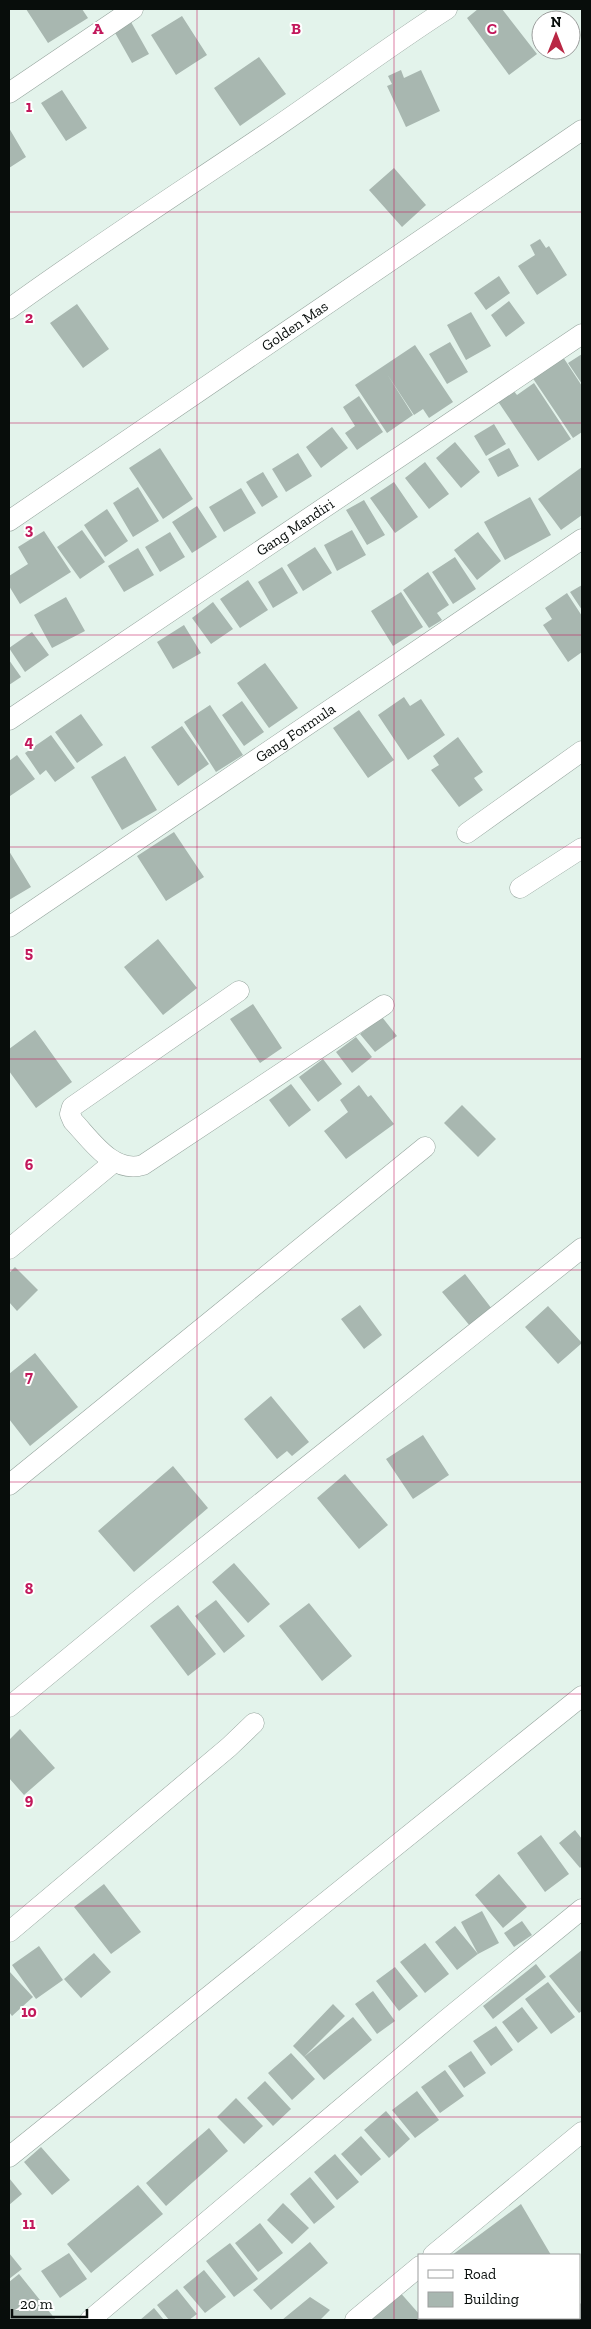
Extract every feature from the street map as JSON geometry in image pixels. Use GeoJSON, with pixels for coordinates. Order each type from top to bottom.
{"type":"FeatureCollection","features":[{"type":"Feature","properties":{"kind":"street"},"geometry":{"type":"LineString","coordinates":[[9,93],[133,9]]}},
{"type":"Feature","properties":{"kind":"street"},"geometry":{"type":"LineString","coordinates":[[9,309],[96,247],[265,135],[350,77],[402,38],[447,9]]}},
{"type":"Feature","properties":{"kind":"street","name":"Golden Mas"},"geometry":{"type":"LineString","coordinates":[[9,522],[582,130]]}},
{"type":"Feature","properties":{"kind":"street","name":"Gang Mandiri"},"geometry":{"type":"LineString","coordinates":[[9,720],[582,334]]}},
{"type":"Feature","properties":{"kind":"street","name":"Gang Formula"},"geometry":{"type":"LineString","coordinates":[[9,927],[582,539]]}},
{"type":"Feature","properties":{"kind":"street"},"geometry":{"type":"LineString","coordinates":[[467,833],[582,751]]}},
{"type":"Feature","properties":{"kind":"street"},"geometry":{"type":"LineString","coordinates":[[520,888],[582,848]]}},
{"type":"Feature","properties":{"kind":"street"},"geometry":{"type":"LineString","coordinates":[[239,991],[72,1107],[70,1114],[73,1121],[114,1162],[133,1168],[143,1165],[384,1005]]}},
{"type":"Feature","properties":{"kind":"street"},"geometry":{"type":"LineString","coordinates":[[9,1484],[425,1147]]}},
{"type":"Feature","properties":{"kind":"street"},"geometry":{"type":"LineString","coordinates":[[9,1249],[114,1162]]}},
{"type":"Feature","properties":{"kind":"street"},"geometry":{"type":"LineString","coordinates":[[9,1707],[150,1591],[582,1248]]}},
{"type":"Feature","properties":{"kind":"street"},"geometry":{"type":"LineString","coordinates":[[9,2157],[582,1696]]}},
{"type":"Feature","properties":{"kind":"street"},"geometry":{"type":"LineString","coordinates":[[9,1932],[221,1754],[254,1723]]}},
{"type":"Feature","properties":{"kind":"street"},"geometry":{"type":"LineString","coordinates":[[90,2320],[446,2020],[582,1909]]}},
{"type":"Feature","properties":{"kind":"street"},"geometry":{"type":"LineString","coordinates":[[434,2254],[582,2132]]}},
{"type":"Feature","properties":{"kind":"street"},"geometry":{"type":"LineString","coordinates":[[355,2320],[418,2268]]}},
{"type":"Feature","properties":{"kind":"building"},"geometry":{"type":"Polygon","coordinates":[[[26,9],[82,9],[88,18],[48,43],[26,9]]]}},
{"type":"Feature","properties":{"kind":"building"},"geometry":{"type":"Polygon","coordinates":[[[478,9],[502,9],[531,46],[531,58],[509,75],[467,18],[478,9]]]}},
{"type":"Feature","properties":{"kind":"building"},"geometry":{"type":"Polygon","coordinates":[[[182,16],[207,55],[176,75],[151,35],[182,16]]]}},
{"type":"Feature","properties":{"kind":"building"},"geometry":{"type":"Polygon","coordinates":[[[131,22],[149,54],[132,63],[114,31],[131,22]]]}},
{"type":"Feature","properties":{"kind":"building"},"geometry":{"type":"Polygon","coordinates":[[[259,57],[286,94],[240,126],[214,88],[259,57]]]}},
{"type":"Feature","properties":{"kind":"building"},"geometry":{"type":"Polygon","coordinates":[[[401,70],[404,78],[421,70],[440,111],[406,127],[387,86],[392,84],[388,76],[401,70]]]}},
{"type":"Feature","properties":{"kind":"building"},"geometry":{"type":"Polygon","coordinates":[[[62,90],[87,128],[66,141],[41,103],[62,90]]]}},
{"type":"Feature","properties":{"kind":"building"},"geometry":{"type":"Polygon","coordinates":[[[9,128],[26,157],[9,168],[9,128]]]}},
{"type":"Feature","properties":{"kind":"building"},"geometry":{"type":"Polygon","coordinates":[[[394,168],[426,205],[402,227],[369,190],[394,168]]]}},
{"type":"Feature","properties":{"kind":"building"},"geometry":{"type":"Polygon","coordinates":[[[540,239],[546,248],[549,246],[567,275],[537,295],[518,266],[535,255],[530,245],[540,239]]]}},
{"type":"Feature","properties":{"kind":"building"},"geometry":{"type":"Polygon","coordinates":[[[499,276],[510,293],[486,310],[474,293],[499,276]]]}},
{"type":"Feature","properties":{"kind":"building"},"geometry":{"type":"Polygon","coordinates":[[[509,301],[525,323],[506,337],[491,315],[509,301]]]}},
{"type":"Feature","properties":{"kind":"building"},"geometry":{"type":"Polygon","coordinates":[[[77,304],[109,349],[83,368],[50,323],[77,304]]]}},
{"type":"Feature","properties":{"kind":"building"},"geometry":{"type":"Polygon","coordinates":[[[471,312],[491,346],[466,360],[447,325],[471,312]]]}},
{"type":"Feature","properties":{"kind":"building"},"geometry":{"type":"Polygon","coordinates":[[[450,342],[468,372],[447,384],[429,354],[450,342]]]}},
{"type":"Feature","properties":{"kind":"building"},"geometry":{"type":"Polygon","coordinates":[[[415,345],[453,402],[429,418],[423,409],[414,415],[387,374],[413,415],[387,433],[355,385],[415,345]]]}},
{"type":"Feature","properties":{"kind":"building"},"geometry":{"type":"Polygon","coordinates":[[[582,354],[582,384],[568,363],[582,354]]]}},
{"type":"Feature","properties":{"kind":"building"},"geometry":{"type":"Polygon","coordinates":[[[563,357],[582,386],[582,432],[573,438],[532,377],[563,357]]]}},
{"type":"Feature","properties":{"kind":"building"},"geometry":{"type":"Polygon","coordinates":[[[534,383],[571,439],[538,461],[497,400],[513,390],[517,395],[534,383]]]}},
{"type":"Feature","properties":{"kind":"building"},"geometry":{"type":"Polygon","coordinates":[[[359,396],[383,432],[357,450],[345,433],[355,426],[343,407],[359,396]]]}},
{"type":"Feature","properties":{"kind":"building"},"geometry":{"type":"Polygon","coordinates":[[[494,424],[506,444],[486,456],[474,436],[494,424]]]}},
{"type":"Feature","properties":{"kind":"building"},"geometry":{"type":"Polygon","coordinates":[[[332,427],[348,448],[321,468],[306,447],[332,427]]]}},
{"type":"Feature","properties":{"kind":"building"},"geometry":{"type":"Polygon","coordinates":[[[455,442],[480,472],[461,488],[436,458],[455,442]]]}},
{"type":"Feature","properties":{"kind":"building"},"geometry":{"type":"Polygon","coordinates":[[[160,448],[193,499],[163,519],[129,468],[160,448]]]}},
{"type":"Feature","properties":{"kind":"building"},"geometry":{"type":"Polygon","coordinates":[[[509,448],[519,466],[498,477],[488,459],[509,448]]]}},
{"type":"Feature","properties":{"kind":"building"},"geometry":{"type":"Polygon","coordinates":[[[298,453],[312,476],[286,492],[272,469],[298,453]]]}},
{"type":"Feature","properties":{"kind":"building"},"geometry":{"type":"Polygon","coordinates":[[[425,462],[449,494],[429,509],[405,478],[425,462]]]}},
{"type":"Feature","properties":{"kind":"building"},"geometry":{"type":"Polygon","coordinates":[[[582,467],[582,515],[561,530],[538,499],[582,467]]]}},
{"type":"Feature","properties":{"kind":"building"},"geometry":{"type":"Polygon","coordinates":[[[263,472],[278,497],[262,507],[246,482],[263,472]]]}},
{"type":"Feature","properties":{"kind":"building"},"geometry":{"type":"Polygon","coordinates":[[[394,482],[418,517],[395,533],[370,498],[394,482]]]}},
{"type":"Feature","properties":{"kind":"building"},"geometry":{"type":"Polygon","coordinates":[[[138,487],[159,521],[133,537],[113,503],[138,487]]]}},
{"type":"Feature","properties":{"kind":"building"},"geometry":{"type":"Polygon","coordinates":[[[241,488],[256,513],[224,532],[209,507],[241,488]]]}},
{"type":"Feature","properties":{"kind":"building"},"geometry":{"type":"Polygon","coordinates":[[[530,497],[551,535],[505,560],[484,522],[530,497]]]}},
{"type":"Feature","properties":{"kind":"building"},"geometry":{"type":"Polygon","coordinates":[[[364,500],[385,535],[367,545],[346,510],[364,500]]]}},
{"type":"Feature","properties":{"kind":"building"},"geometry":{"type":"Polygon","coordinates":[[[197,506],[217,537],[192,553],[172,522],[197,506]]]}},
{"type":"Feature","properties":{"kind":"building"},"geometry":{"type":"Polygon","coordinates":[[[107,509],[128,541],[105,557],[84,525],[107,509]]]}},
{"type":"Feature","properties":{"kind":"building"},"geometry":{"type":"Polygon","coordinates":[[[82,530],[105,562],[80,579],[57,547],[82,530]]]}},
{"type":"Feature","properties":{"kind":"building"},"geometry":{"type":"Polygon","coordinates":[[[352,530],[366,555],[337,571],[324,545],[352,530]]]}},
{"type":"Feature","properties":{"kind":"building"},"geometry":{"type":"Polygon","coordinates":[[[44,531],[71,572],[20,604],[9,586],[9,576],[28,564],[18,547],[44,531]]]}},
{"type":"Feature","properties":{"kind":"building"},"geometry":{"type":"Polygon","coordinates":[[[170,532],[185,557],[160,572],[145,547],[170,532]]]}},
{"type":"Feature","properties":{"kind":"building"},"geometry":{"type":"Polygon","coordinates":[[[478,532],[501,561],[477,580],[454,550],[478,532]]]}},
{"type":"Feature","properties":{"kind":"building"},"geometry":{"type":"Polygon","coordinates":[[[315,547],[332,573],[303,591],[287,565],[315,547]]]}},
{"type":"Feature","properties":{"kind":"building"},"geometry":{"type":"Polygon","coordinates":[[[138,548],[154,575],[124,592],[108,566],[138,548]]]}},
{"type":"Feature","properties":{"kind":"building"},"geometry":{"type":"Polygon","coordinates":[[[455,557],[476,589],[453,604],[432,572],[455,557]]]}},
{"type":"Feature","properties":{"kind":"building"},"geometry":{"type":"Polygon","coordinates":[[[282,567],[298,593],[273,608],[258,582],[282,567]]]}},
{"type":"Feature","properties":{"kind":"building"},"geometry":{"type":"Polygon","coordinates":[[[428,572],[449,605],[437,613],[442,620],[429,628],[403,590],[428,572]]]}},
{"type":"Feature","properties":{"kind":"building"},"geometry":{"type":"Polygon","coordinates":[[[248,580],[268,610],[240,628],[220,599],[248,580]]]}},
{"type":"Feature","properties":{"kind":"building"},"geometry":{"type":"Polygon","coordinates":[[[582,585],[582,610],[570,592],[582,585]]]}},
{"type":"Feature","properties":{"kind":"building"},"geometry":{"type":"Polygon","coordinates":[[[401,592],[423,627],[393,646],[371,611],[401,592]]]}},
{"type":"Feature","properties":{"kind":"building"},"geometry":{"type":"Polygon","coordinates":[[[567,593],[582,616],[582,652],[568,662],[543,625],[552,619],[545,608],[567,593]]]}},
{"type":"Feature","properties":{"kind":"building"},"geometry":{"type":"Polygon","coordinates":[[[66,597],[85,631],[52,648],[34,615],[66,597]]]}},
{"type":"Feature","properties":{"kind":"building"},"geometry":{"type":"Polygon","coordinates":[[[213,602],[233,629],[211,644],[192,618],[213,602]]]}},
{"type":"Feature","properties":{"kind":"building"},"geometry":{"type":"Polygon","coordinates":[[[184,625],[201,653],[173,669],[157,642],[184,625]]]}},
{"type":"Feature","properties":{"kind":"building"},"geometry":{"type":"Polygon","coordinates":[[[32,632],[49,655],[25,672],[9,648],[32,632]]]}},
{"type":"Feature","properties":{"kind":"building"},"geometry":{"type":"Polygon","coordinates":[[[9,660],[21,677],[9,685],[9,660]]]}},
{"type":"Feature","properties":{"kind":"building"},"geometry":{"type":"Polygon","coordinates":[[[265,663],[298,708],[269,728],[237,683],[265,663]]]}},
{"type":"Feature","properties":{"kind":"building"},"geometry":{"type":"Polygon","coordinates":[[[404,697],[410,706],[421,699],[445,735],[408,760],[378,715],[404,697]]]}},
{"type":"Feature","properties":{"kind":"building"},"geometry":{"type":"Polygon","coordinates":[[[242,701],[264,732],[244,746],[222,715],[242,701]]]}},
{"type":"Feature","properties":{"kind":"building"},"geometry":{"type":"Polygon","coordinates":[[[210,705],[243,755],[216,772],[184,722],[210,705]]]}},
{"type":"Feature","properties":{"kind":"building"},"geometry":{"type":"Polygon","coordinates":[[[359,710],[394,760],[368,778],[333,728],[359,710]]]}},
{"type":"Feature","properties":{"kind":"building"},"geometry":{"type":"Polygon","coordinates":[[[81,714],[103,745],[77,763],[55,732],[81,714]]]}},
{"type":"Feature","properties":{"kind":"building"},"geometry":{"type":"Polygon","coordinates":[[[182,726],[209,764],[178,786],[151,747],[182,726]]]}},
{"type":"Feature","properties":{"kind":"building"},"geometry":{"type":"Polygon","coordinates":[[[51,735],[75,768],[55,782],[46,770],[40,775],[25,753],[51,735]]]}},
{"type":"Feature","properties":{"kind":"building"},"geometry":{"type":"Polygon","coordinates":[[[458,737],[483,772],[474,778],[483,790],[459,807],[431,770],[439,765],[433,756],[458,737]]]}},
{"type":"Feature","properties":{"kind":"building"},"geometry":{"type":"Polygon","coordinates":[[[17,755],[35,779],[10,796],[9,761],[17,755]]]}},
{"type":"Feature","properties":{"kind":"building"},"geometry":{"type":"Polygon","coordinates":[[[125,756],[157,810],[122,830],[91,777],[125,756]]]}},
{"type":"Feature","properties":{"kind":"building"},"geometry":{"type":"Polygon","coordinates":[[[174,832],[204,877],[166,901],[137,856],[174,832]]]}},
{"type":"Feature","properties":{"kind":"building"},"geometry":{"type":"Polygon","coordinates":[[[9,851],[31,887],[9,900],[9,851]]]}},
{"type":"Feature","properties":{"kind":"building"},"geometry":{"type":"Polygon","coordinates":[[[158,939],[197,988],[163,1015],[124,967],[158,939]]]}},
{"type":"Feature","properties":{"kind":"building"},"geometry":{"type":"Polygon","coordinates":[[[253,1004],[282,1048],[260,1063],[230,1019],[253,1004]]]}},
{"type":"Feature","properties":{"kind":"building"},"geometry":{"type":"Polygon","coordinates":[[[382,1017],[397,1036],[375,1052],[360,1034],[382,1017]]]}},
{"type":"Feature","properties":{"kind":"building"},"geometry":{"type":"Polygon","coordinates":[[[35,1030],[72,1082],[36,1108],[9,1071],[9,1049],[35,1030]]]}},
{"type":"Feature","properties":{"kind":"building"},"geometry":{"type":"Polygon","coordinates":[[[356,1037],[372,1057],[352,1073],[336,1052],[356,1037]]]}},
{"type":"Feature","properties":{"kind":"building"},"geometry":{"type":"Polygon","coordinates":[[[323,1059],[342,1084],[318,1102],[299,1077],[323,1059]]]}},
{"type":"Feature","properties":{"kind":"building"},"geometry":{"type":"Polygon","coordinates":[[[291,1084],[311,1110],[289,1127],[269,1100],[291,1084]]]}},
{"type":"Feature","properties":{"kind":"building"},"geometry":{"type":"Polygon","coordinates":[[[359,1085],[368,1097],[371,1095],[394,1124],[346,1159],[324,1131],[348,1112],[340,1100],[359,1085]]]}},
{"type":"Feature","properties":{"kind":"building"},"geometry":{"type":"Polygon","coordinates":[[[462,1105],[496,1139],[478,1157],[444,1123],[462,1105]]]}},
{"type":"Feature","properties":{"kind":"building"},"geometry":{"type":"Polygon","coordinates":[[[15,1267],[38,1290],[17,1311],[9,1302],[9,1273],[15,1267]]]}},
{"type":"Feature","properties":{"kind":"building"},"geometry":{"type":"Polygon","coordinates":[[[465,1274],[492,1309],[470,1326],[442,1292],[465,1274]]]}},
{"type":"Feature","properties":{"kind":"building"},"geometry":{"type":"Polygon","coordinates":[[[360,1305],[382,1335],[364,1349],[341,1319],[360,1305]]]}},
{"type":"Feature","properties":{"kind":"building"},"geometry":{"type":"Polygon","coordinates":[[[548,1306],[582,1343],[558,1364],[525,1327],[548,1306]]]}},
{"type":"Feature","properties":{"kind":"building"},"geometry":{"type":"Polygon","coordinates":[[[35,1353],[78,1407],[30,1446],[9,1419],[9,1374],[35,1353]]]}},
{"type":"Feature","properties":{"kind":"building"},"geometry":{"type":"Polygon","coordinates":[[[271,1396],[309,1442],[292,1456],[287,1451],[277,1459],[244,1419],[271,1396]]]}},
{"type":"Feature","properties":{"kind":"building"},"geometry":{"type":"Polygon","coordinates":[[[423,1435],[449,1475],[413,1499],[386,1459],[423,1435]]]}},
{"type":"Feature","properties":{"kind":"building"},"geometry":{"type":"Polygon","coordinates":[[[173,1466],[208,1508],[134,1572],[98,1531],[173,1466]]]}},
{"type":"Feature","properties":{"kind":"building"},"geometry":{"type":"Polygon","coordinates":[[[345,1474],[388,1525],[359,1549],[317,1498],[345,1474]]]}},
{"type":"Feature","properties":{"kind":"building"},"geometry":{"type":"Polygon","coordinates":[[[234,1563],[270,1604],[248,1623],[212,1582],[234,1563]]]}},
{"type":"Feature","properties":{"kind":"building"},"geometry":{"type":"Polygon","coordinates":[[[216,1600],[245,1636],[224,1653],[195,1616],[216,1600]]]}},
{"type":"Feature","properties":{"kind":"building"},"geometry":{"type":"Polygon","coordinates":[[[309,1603],[352,1656],[322,1681],[279,1626],[309,1603]]]}},
{"type":"Feature","properties":{"kind":"building"},"geometry":{"type":"Polygon","coordinates":[[[178,1605],[216,1654],[188,1676],[150,1626],[178,1605]]]}},
{"type":"Feature","properties":{"kind":"building"},"geometry":{"type":"Polygon","coordinates":[[[20,1729],[55,1768],[24,1795],[9,1778],[9,1740],[20,1729]]]}},
{"type":"Feature","properties":{"kind":"building"},"geometry":{"type":"Polygon","coordinates":[[[575,1830],[582,1839],[582,1866],[580,1868],[559,1843],[575,1830]]]}},
{"type":"Feature","properties":{"kind":"building"},"geometry":{"type":"Polygon","coordinates":[[[541,1835],[569,1874],[545,1892],[517,1853],[541,1835]]]}},
{"type":"Feature","properties":{"kind":"building"},"geometry":{"type":"Polygon","coordinates":[[[499,1874],[527,1907],[503,1928],[475,1895],[499,1874]]]}},
{"type":"Feature","properties":{"kind":"building"},"geometry":{"type":"Polygon","coordinates":[[[104,1884],[141,1932],[111,1954],[74,1907],[104,1884]]]}},
{"type":"Feature","properties":{"kind":"building"},"geometry":{"type":"Polygon","coordinates":[[[482,1911],[499,1943],[478,1954],[461,1922],[482,1911]]]}},
{"type":"Feature","properties":{"kind":"building"},"geometry":{"type":"Polygon","coordinates":[[[522,1921],[532,1935],[514,1947],[504,1933],[522,1921]]]}},
{"type":"Feature","properties":{"kind":"building"},"geometry":{"type":"Polygon","coordinates":[[[455,1926],[478,1954],[457,1970],[435,1942],[455,1926]]]}},
{"type":"Feature","properties":{"kind":"building"},"geometry":{"type":"Polygon","coordinates":[[[425,1943],[449,1974],[425,1993],[400,1962],[425,1943]]]}},
{"type":"Feature","properties":{"kind":"building"},"geometry":{"type":"Polygon","coordinates":[[[39,1946],[63,1980],[36,1999],[12,1965],[39,1946]]]}},
{"type":"Feature","properties":{"kind":"building"},"geometry":{"type":"Polygon","coordinates":[[[582,1950],[582,2011],[579,2013],[549,1976],[582,1950]]]}},
{"type":"Feature","properties":{"kind":"building"},"geometry":{"type":"Polygon","coordinates":[[[94,1953],[111,1972],[81,1998],[64,1979],[94,1953]]]}},
{"type":"Feature","properties":{"kind":"building"},"geometry":{"type":"Polygon","coordinates":[[[536,1964],[546,1977],[493,2019],[483,2006],[536,1964]]]}},
{"type":"Feature","properties":{"kind":"building"},"geometry":{"type":"Polygon","coordinates":[[[395,1967],[418,1996],[399,2011],[376,1981],[395,1967]]]}},
{"type":"Feature","properties":{"kind":"building"},"geometry":{"type":"Polygon","coordinates":[[[9,1971],[33,1997],[12,2016],[9,2012],[9,1971]]]}},
{"type":"Feature","properties":{"kind":"building"},"geometry":{"type":"Polygon","coordinates":[[[548,1982],[575,2017],[551,2034],[525,1999],[548,1982]]]}},
{"type":"Feature","properties":{"kind":"building"},"geometry":{"type":"Polygon","coordinates":[[[373,1991],[395,2021],[377,2034],[355,2004],[373,1991]]]}},
{"type":"Feature","properties":{"kind":"building"},"geometry":{"type":"Polygon","coordinates":[[[333,2004],[345,2016],[304,2057],[293,2046],[333,2004]]]}},
{"type":"Feature","properties":{"kind":"building"},"geometry":{"type":"Polygon","coordinates":[[[522,2007],[538,2028],[518,2043],[502,2022],[522,2007]]]}},
{"type":"Feature","properties":{"kind":"building"},"geometry":{"type":"Polygon","coordinates":[[[353,2017],[372,2040],[324,2080],[304,2057],[353,2017]]]}},
{"type":"Feature","properties":{"kind":"building"},"geometry":{"type":"Polygon","coordinates":[[[496,2026],[513,2050],[491,2066],[473,2041],[496,2026]]]}},
{"type":"Feature","properties":{"kind":"building"},"geometry":{"type":"Polygon","coordinates":[[[471,2051],[486,2073],[464,2088],[448,2066],[471,2051]]]}},
{"type":"Feature","properties":{"kind":"building"},"geometry":{"type":"Polygon","coordinates":[[[291,2053],[315,2079],[292,2100],[268,2073],[291,2053]]]}},
{"type":"Feature","properties":{"kind":"building"},"geometry":{"type":"Polygon","coordinates":[[[445,2070],[464,2096],[440,2113],[421,2087],[445,2070]]]}},
{"type":"Feature","properties":{"kind":"building"},"geometry":{"type":"Polygon","coordinates":[[[265,2081],[291,2109],[273,2126],[247,2098],[265,2081]]]}},
{"type":"Feature","properties":{"kind":"building"},"geometry":{"type":"Polygon","coordinates":[[[417,2091],[439,2120],[415,2138],[392,2110],[417,2091]]]}},
{"type":"Feature","properties":{"kind":"building"},"geometry":{"type":"Polygon","coordinates":[[[236,2098],[263,2126],[244,2144],[217,2117],[236,2098]]]}},
{"type":"Feature","properties":{"kind":"building"},"geometry":{"type":"Polygon","coordinates":[[[386,2111],[410,2139],[389,2158],[364,2130],[386,2111]]]}},
{"type":"Feature","properties":{"kind":"building"},"geometry":{"type":"Polygon","coordinates":[[[209,2128],[228,2151],[166,2206],[146,2183],[209,2128]]]}},
{"type":"Feature","properties":{"kind":"building"},"geometry":{"type":"Polygon","coordinates":[[[361,2136],[381,2159],[361,2176],[341,2154],[361,2136]]]}},
{"type":"Feature","properties":{"kind":"building"},"geometry":{"type":"Polygon","coordinates":[[[41,2147],[70,2180],[52,2195],[24,2162],[41,2147]]]}},
{"type":"Feature","properties":{"kind":"building"},"geometry":{"type":"Polygon","coordinates":[[[335,2154],[359,2182],[337,2200],[314,2172],[335,2154]]]}},
{"type":"Feature","properties":{"kind":"building"},"geometry":{"type":"Polygon","coordinates":[[[310,2177],[335,2207],[314,2224],[290,2194],[310,2177]]]}},
{"type":"Feature","properties":{"kind":"building"},"geometry":{"type":"Polygon","coordinates":[[[9,2178],[22,2194],[9,2205],[9,2178]]]}},
{"type":"Feature","properties":{"kind":"building"},"geometry":{"type":"Polygon","coordinates":[[[138,2185],[163,2214],[91,2273],[67,2244],[138,2185]]]}},
{"type":"Feature","properties":{"kind":"building"},"geometry":{"type":"Polygon","coordinates":[[[283,2203],[309,2228],[292,2244],[267,2220],[283,2203]]]}},
{"type":"Feature","properties":{"kind":"building"},"geometry":{"type":"Polygon","coordinates":[[[521,2204],[550,2254],[453,2254],[521,2204]]]}},
{"type":"Feature","properties":{"kind":"building"},"geometry":{"type":"Polygon","coordinates":[[[260,2223],[283,2253],[258,2272],[235,2243],[260,2223]]]}},
{"type":"Feature","properties":{"kind":"building"},"geometry":{"type":"Polygon","coordinates":[[[310,2242],[328,2263],[271,2310],[253,2290],[310,2242]]]}},
{"type":"Feature","properties":{"kind":"building"},"geometry":{"type":"Polygon","coordinates":[[[230,2243],[258,2279],[234,2297],[206,2261],[230,2243]]]}},
{"type":"Feature","properties":{"kind":"building"},"geometry":{"type":"Polygon","coordinates":[[[9,2253],[22,2269],[9,2279],[9,2253]]]}},
{"type":"Feature","properties":{"kind":"building"},"geometry":{"type":"Polygon","coordinates":[[[69,2253],[87,2279],[60,2298],[41,2271],[69,2253]]]}},
{"type":"Feature","properties":{"kind":"building"},"geometry":{"type":"Polygon","coordinates":[[[204,2270],[226,2297],[205,2313],[183,2287],[204,2270]]]}},
{"type":"Feature","properties":{"kind":"building"},"geometry":{"type":"Polygon","coordinates":[[[19,2274],[56,2320],[9,2320],[9,2282],[19,2274]]]}},
{"type":"Feature","properties":{"kind":"building"},"geometry":{"type":"Polygon","coordinates":[[[177,2289],[197,2314],[189,2320],[169,2320],[157,2305],[177,2289]]]}},
{"type":"Feature","properties":{"kind":"building"},"geometry":{"type":"Polygon","coordinates":[[[398,2290],[418,2313],[418,2319],[423,2319],[371,2320],[367,2315],[398,2290]]]}},
{"type":"Feature","properties":{"kind":"building"},"geometry":{"type":"Polygon","coordinates":[[[310,2297],[330,2310],[320,2320],[282,2320],[310,2297]]]}},
{"type":"Feature","properties":{"kind":"building"},"geometry":{"type":"Polygon","coordinates":[[[581,2303],[582,2320],[559,2320],[581,2319],[581,2303]]]}},
{"type":"Feature","properties":{"kind":"building"},"geometry":{"type":"Polygon","coordinates":[[[154,2308],[164,2320],[140,2320],[154,2308]]]}}]}
